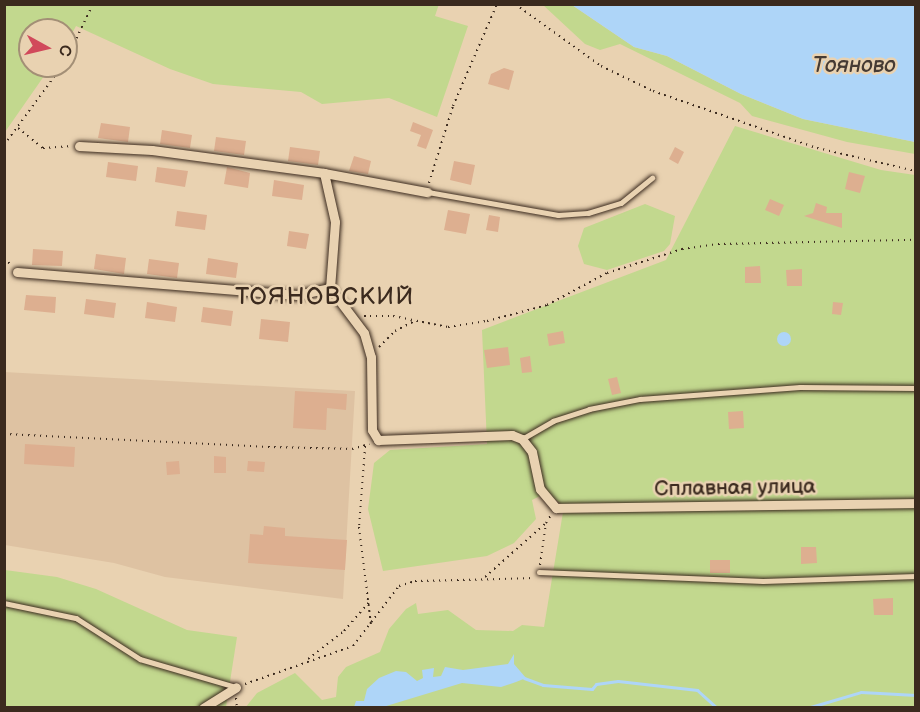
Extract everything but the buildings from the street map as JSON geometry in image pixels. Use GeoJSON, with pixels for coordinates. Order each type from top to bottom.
{"type":"FeatureCollection","features":[{"type":"Feature","properties":{"kind":"street"},"geometry":{"type":"LineString","coordinates":[[79,146],[152,150],[324,172],[427,192]]}},
{"type":"Feature","properties":{"kind":"street"},"geometry":{"type":"LineString","coordinates":[[324,172],[335,222],[330,288],[354,316],[364,333],[370,357],[370,413],[378,440],[512,435],[522,439],[532,452],[540,489],[556,508]]}},
{"type":"Feature","properties":{"kind":"street"},"geometry":{"type":"LineString","coordinates":[[17,272],[297,295],[330,288]]}},
{"type":"Feature","properties":{"kind":"street","name":"Сплавная улица"},"geometry":{"type":"LineString","coordinates":[[556,508],[915,503]]}},
{"type":"Feature","properties":{"kind":"street"},"geometry":{"type":"LineString","coordinates":[[202,708],[236,687]]}},
{"type":"Feature","properties":{"kind":"lane"},"geometry":{"type":"LineString","coordinates":[[427,192],[525,206],[558,215],[588,213],[621,203],[652,178]]}},
{"type":"Feature","properties":{"kind":"lane"},"geometry":{"type":"LineString","coordinates":[[522,439],[571,415],[640,399],[800,387],[915,388]]}},
{"type":"Feature","properties":{"kind":"lane"},"geometry":{"type":"LineString","coordinates":[[539,572],[763,580],[915,576]]}},
{"type":"Feature","properties":{"kind":"lane"},"geometry":{"type":"LineString","coordinates":[[4,603],[76,618],[140,659],[236,687]]}},
{"type":"Feature","properties":{"kind":"path"},"geometry":{"type":"LineString","coordinates":[[78,35],[93,4]]}},
{"type":"Feature","properties":{"kind":"path"},"geometry":{"type":"LineString","coordinates":[[427,192],[453,106],[497,4]]}},
{"type":"Feature","properties":{"kind":"path"},"geometry":{"type":"LineString","coordinates":[[515,4],[601,66],[653,91],[817,148],[915,171]]}},
{"type":"Feature","properties":{"kind":"path"},"geometry":{"type":"LineString","coordinates":[[4,145],[53,78]]}},
{"type":"Feature","properties":{"kind":"path"},"geometry":{"type":"LineString","coordinates":[[18,128],[43,148],[79,146]]}},
{"type":"Feature","properties":{"kind":"path"},"geometry":{"type":"LineString","coordinates":[[354,316],[462,326],[522,314],[607,273],[682,249],[718,244],[915,240]]}},
{"type":"Feature","properties":{"kind":"path"},"geometry":{"type":"LineString","coordinates":[[370,357],[395,331],[415,321]]}},
{"type":"Feature","properties":{"kind":"path"},"geometry":{"type":"LineString","coordinates":[[4,434],[268,447],[364,446],[378,440]]}},
{"type":"Feature","properties":{"kind":"path"},"geometry":{"type":"LineString","coordinates":[[364,446],[359,527],[371,625]]}},
{"type":"Feature","properties":{"kind":"path"},"geometry":{"type":"LineString","coordinates":[[483,578],[546,523],[556,508]]}},
{"type":"Feature","properties":{"kind":"path"},"geometry":{"type":"LineString","coordinates":[[236,687],[308,659],[320,658],[352,646],[371,625],[399,586],[415,581],[534,578],[539,572],[546,523]]}},
{"type":"Feature","properties":{"kind":"path"},"geometry":{"type":"LineString","coordinates":[[308,659],[344,631],[369,602]]}},
{"type":"Feature","properties":{"kind":"shaded area"},"geometry":{"type":"Polygon","coordinates":[[[4,372],[355,391],[343,599],[165,577],[114,563],[5,545],[4,372]]]}},
{"type":"Feature","properties":{"kind":"green space"},"geometry":{"type":"Polygon","coordinates":[[[439,4],[435,16],[468,26],[437,117],[389,98],[322,104],[301,92],[213,84],[170,69],[78,27],[78,18],[18,18],[18,78],[43,78],[5,132],[5,5],[439,4]]]}},
{"type":"Feature","properties":{"kind":"green space"},"geometry":{"type":"Polygon","coordinates":[[[543,5],[572,5],[634,47],[667,56],[741,94],[803,119],[915,142],[915,154],[847,142],[752,116],[740,103],[620,44],[600,50],[585,44],[543,5]]]}},
{"type":"Feature","properties":{"kind":"green space"},"geometry":{"type":"Polygon","coordinates":[[[735,126],[881,170],[915,175],[915,707],[245,708],[257,693],[295,673],[322,700],[336,697],[338,677],[346,667],[380,652],[389,629],[406,609],[416,603],[418,614],[448,610],[476,630],[513,631],[522,625],[544,627],[564,506],[546,493],[532,500],[536,519],[514,543],[487,556],[383,571],[368,509],[374,463],[390,450],[487,444],[482,330],[666,260],[735,126]]]}},
{"type":"Feature","properties":{"kind":"green space"},"geometry":{"type":"Polygon","coordinates":[[[645,204],[675,216],[670,244],[664,251],[607,270],[584,264],[578,246],[584,228],[645,204]]]}},
{"type":"Feature","properties":{"kind":"green space"},"geometry":{"type":"Polygon","coordinates":[[[5,570],[57,577],[96,589],[187,630],[237,637],[226,707],[5,708],[5,570]]]}},
{"type":"Feature","properties":{"kind":"water","name":"Тояново"},"geometry":{"type":"Polygon","coordinates":[[[572,5],[915,5],[915,142],[803,119],[741,94],[667,56],[634,47],[572,5]]]}},
{"type":"Feature","properties":{"kind":"water"},"geometry":{"type":"Polygon","coordinates":[[[784,332],[789,334],[791,339],[789,344],[784,346],[779,344],[777,339],[779,334],[784,332]]]}},
{"type":"Feature","properties":{"kind":"water"},"geometry":{"type":"Polygon","coordinates":[[[514,654],[514,664],[526,678],[501,687],[462,683],[383,707],[354,707],[356,701],[364,701],[367,689],[379,678],[396,671],[406,672],[417,681],[423,678],[422,670],[434,668],[433,677],[441,676],[445,667],[463,670],[508,664],[514,654]]]}},
{"type":"Feature","properties":{"kind":"waterway"},"geometry":{"type":"LineString","coordinates":[[524,678],[543,685],[592,689],[596,684],[618,681],[697,690],[717,708]]}},
{"type":"Feature","properties":{"kind":"waterway"},"geometry":{"type":"LineString","coordinates":[[807,708],[861,692],[916,695]]}},
{"type":"Feature","properties":{"kind":"district","name":"ТОЯНОВСКИЙ"},"geometry":{"type":"Point","coordinates":[325,297]}}]}
